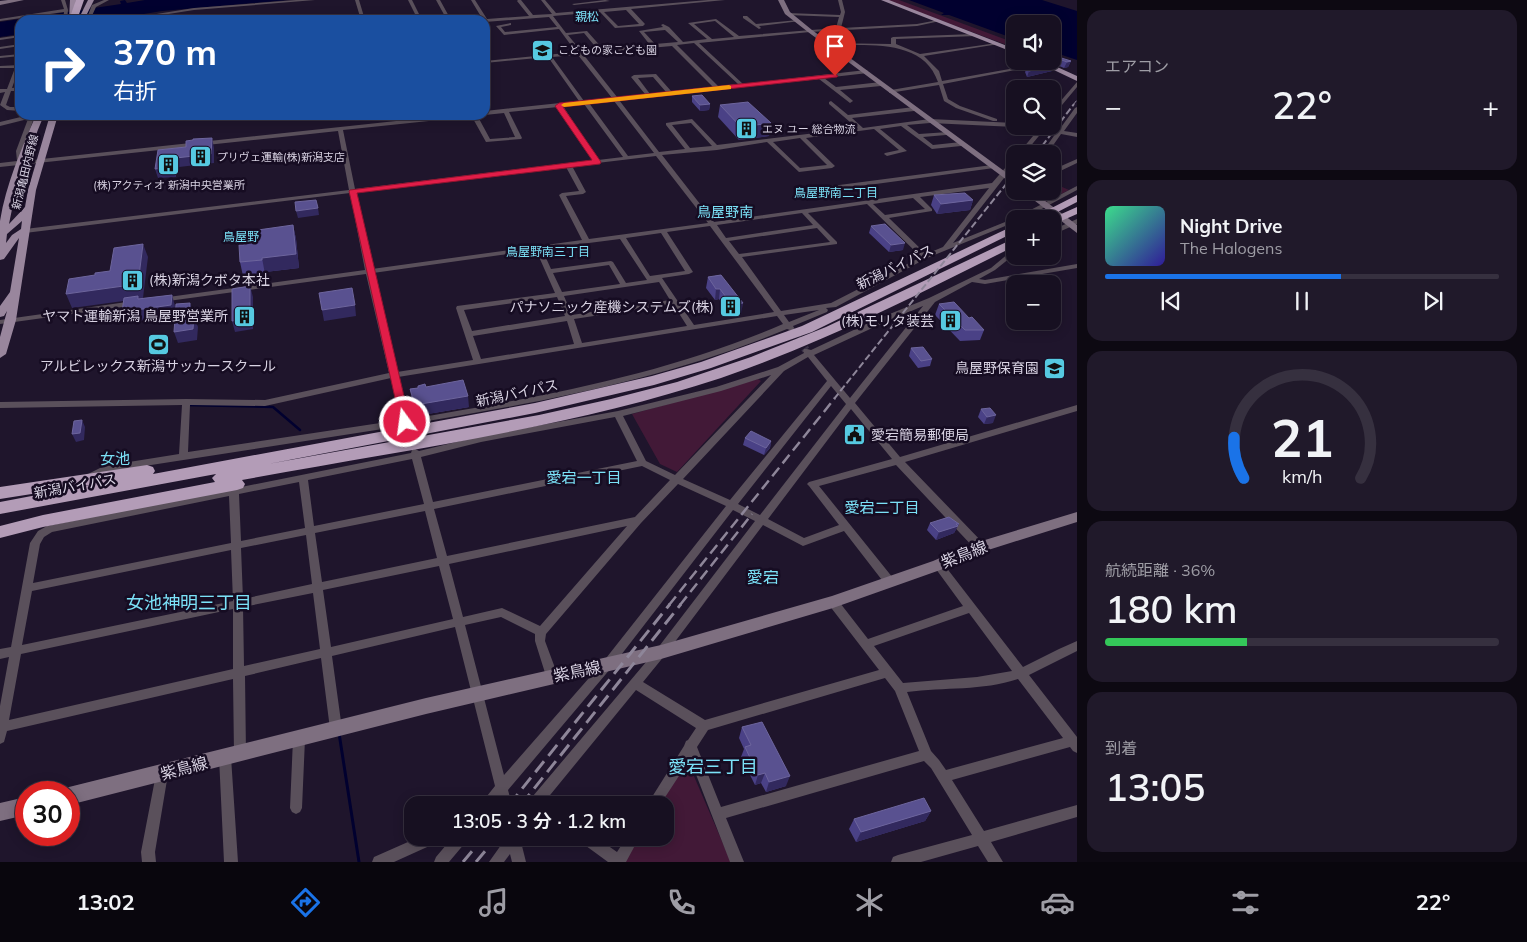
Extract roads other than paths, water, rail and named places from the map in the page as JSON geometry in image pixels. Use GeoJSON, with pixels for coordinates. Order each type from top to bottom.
{"type":"FeatureCollection","features":[{"type":"Feature","properties":{"kind":"highway"},"geometry":{"type":"LineString","coordinates":[[78,8],[80,0]]}},
{"type":"Feature","properties":{"kind":"highway"},"geometry":{"type":"LineString","coordinates":[[1061,218],[1077,198]]}},
{"type":"Feature","properties":{"kind":"highway"},"geometry":{"type":"LineString","coordinates":[[1061,218],[1077,210]]}},
{"type":"Feature","properties":{"kind":"highway","name":"新潟バイパス"},"geometry":{"type":"LineString","coordinates":[[0,517],[108,493],[535,408],[654,380],[756,348],[807,329],[1006,232]]}},
{"type":"Feature","properties":{"kind":"highway","name":"新潟バイパス"},"geometry":{"type":"LineString","coordinates":[[0,508],[108,493],[470,434],[542,420],[661,391],[765,357],[859,318],[1006,245]]}},
{"type":"Feature","properties":{"kind":"highway"},"geometry":{"type":"LineString","coordinates":[[0,493],[458,423]]}},
{"type":"Feature","properties":{"kind":"highway"},"geometry":{"type":"LineString","coordinates":[[0,532],[42,528],[369,459],[470,434]]}},
{"type":"Feature","properties":{"kind":"highway"},"geometry":{"type":"LineString","coordinates":[[0,526],[42,528]]}},
{"type":"Feature","properties":{"kind":"main road"},"geometry":{"type":"LineString","coordinates":[[73,0],[78,8],[91,0]]}},
{"type":"Feature","properties":{"kind":"main road"},"geometry":{"type":"LineString","coordinates":[[884,0],[1006,48]]}},
{"type":"Feature","properties":{"kind":"main road"},"geometry":{"type":"LineString","coordinates":[[1058,70],[1077,79]]}},
{"type":"Feature","properties":{"kind":"main road","name":"新潟亀田内野線"},"geometry":{"type":"LineString","coordinates":[[0,248],[1,233],[10,195],[20,162],[38,120]]}},
{"type":"Feature","properties":{"kind":"main road","name":"新潟亀田内野線"},"geometry":{"type":"LineString","coordinates":[[0,354],[5,321],[16,290],[28,209],[52,120]]}},
{"type":"Feature","properties":{"kind":"main road"},"geometry":{"type":"LineString","coordinates":[[1,233],[13,226],[28,209]]}},
{"type":"Feature","properties":{"kind":"main road"},"geometry":{"type":"LineString","coordinates":[[0,257],[15,237],[25,231]]}},
{"type":"Feature","properties":{"kind":"main road"},"geometry":{"type":"LineString","coordinates":[[0,314],[16,290]]}},
{"type":"Feature","properties":{"kind":"main road"},"geometry":{"type":"LineString","coordinates":[[0,327],[5,321]]}},
{"type":"Feature","properties":{"kind":"street"},"geometry":{"type":"LineString","coordinates":[[2,2],[20,0]]}},
{"type":"Feature","properties":{"kind":"street"},"geometry":{"type":"LineString","coordinates":[[63,0],[78,8]]}},
{"type":"Feature","properties":{"kind":"street"},"geometry":{"type":"LineString","coordinates":[[32,15],[78,8],[106,0]]}},
{"type":"Feature","properties":{"kind":"street"},"geometry":{"type":"LineString","coordinates":[[152,15],[266,2],[313,0]]}},
{"type":"Feature","properties":{"kind":"street"},"geometry":{"type":"LineString","coordinates":[[357,0],[362,15]]}},
{"type":"Feature","properties":{"kind":"street"},"geometry":{"type":"LineString","coordinates":[[410,0],[418,15]]}},
{"type":"Feature","properties":{"kind":"street"},"geometry":{"type":"LineString","coordinates":[[438,0],[446,15]]}},
{"type":"Feature","properties":{"kind":"street"},"geometry":{"type":"LineString","coordinates":[[473,0],[482,15]]}},
{"type":"Feature","properties":{"kind":"street"},"geometry":{"type":"LineString","coordinates":[[543,0],[560,28],[713,224],[789,327]]}},
{"type":"Feature","properties":{"kind":"street"},"geometry":{"type":"LineString","coordinates":[[573,2],[607,0],[616,9]]}},
{"type":"Feature","properties":{"kind":"street"},"geometry":{"type":"LineString","coordinates":[[650,0],[656,6]]}},
{"type":"Feature","properties":{"kind":"street"},"geometry":{"type":"LineString","coordinates":[[560,28],[504,34],[498,26],[582,12],[723,0]]}},
{"type":"Feature","properties":{"kind":"street"},"geometry":{"type":"LineString","coordinates":[[781,0],[788,14],[1006,177]]}},
{"type":"Feature","properties":{"kind":"street"},"geometry":{"type":"LineString","coordinates":[[838,30],[843,7],[840,0]]}},
{"type":"Feature","properties":{"kind":"street"},"geometry":{"type":"LineString","coordinates":[[519,1],[532,17]]}},
{"type":"Feature","properties":{"kind":"street"},"geometry":{"type":"LineString","coordinates":[[573,2],[582,12]]}},
{"type":"Feature","properties":{"kind":"street"},"geometry":{"type":"LineString","coordinates":[[601,11],[617,27],[643,25],[627,8]]}},
{"type":"Feature","properties":{"kind":"street"},"geometry":{"type":"LineString","coordinates":[[788,14],[842,16]]}},
{"type":"Feature","properties":{"kind":"street"},"geometry":{"type":"LineString","coordinates":[[490,21],[553,17]]}},
{"type":"Feature","properties":{"kind":"street"},"geometry":{"type":"LineString","coordinates":[[745,17],[767,35]]}},
{"type":"Feature","properties":{"kind":"street"},"geometry":{"type":"LineString","coordinates":[[0,20],[15,18]]}},
{"type":"Feature","properties":{"kind":"street"},"geometry":{"type":"LineString","coordinates":[[710,40],[690,23],[716,20],[738,38]]}},
{"type":"Feature","properties":{"kind":"street"},"geometry":{"type":"LineString","coordinates":[[755,25],[798,21]]}},
{"type":"Feature","properties":{"kind":"street"},"geometry":{"type":"LineString","coordinates":[[490,62],[810,31],[917,25],[938,21]]}},
{"type":"Feature","properties":{"kind":"street"},"geometry":{"type":"LineString","coordinates":[[654,46],[640,31],[665,27],[682,43]]}},
{"type":"Feature","properties":{"kind":"street"},"geometry":{"type":"LineString","coordinates":[[565,34],[584,32],[602,51]]}},
{"type":"Feature","properties":{"kind":"street"},"geometry":{"type":"LineString","coordinates":[[894,45],[893,38],[974,35]]}},
{"type":"Feature","properties":{"kind":"street"},"geometry":{"type":"LineString","coordinates":[[0,39],[15,37]]}},
{"type":"Feature","properties":{"kind":"street"},"geometry":{"type":"LineString","coordinates":[[695,42],[742,86]]}},
{"type":"Feature","properties":{"kind":"street"},"geometry":{"type":"LineString","coordinates":[[673,44],[718,88]]}},
{"type":"Feature","properties":{"kind":"street"},"geometry":{"type":"LineString","coordinates":[[827,44],[894,45],[920,55],[937,72],[946,100],[958,107],[1006,123]]}},
{"type":"Feature","properties":{"kind":"street"},"geometry":{"type":"LineString","coordinates":[[920,55],[997,44]]}},
{"type":"Feature","properties":{"kind":"street"},"geometry":{"type":"LineString","coordinates":[[0,48],[15,46]]}},
{"type":"Feature","properties":{"kind":"street"},"geometry":{"type":"LineString","coordinates":[[0,57],[15,56]]}},
{"type":"Feature","properties":{"kind":"street"},"geometry":{"type":"LineString","coordinates":[[549,56],[627,158]]}},
{"type":"Feature","properties":{"kind":"street"},"geometry":{"type":"LineString","coordinates":[[0,67],[15,66]]}},
{"type":"Feature","properties":{"kind":"street"},"geometry":{"type":"LineString","coordinates":[[891,92],[1006,69]]}},
{"type":"Feature","properties":{"kind":"street"},"geometry":{"type":"LineString","coordinates":[[490,113],[866,72]]}},
{"type":"Feature","properties":{"kind":"street"},"geometry":{"type":"LineString","coordinates":[[15,75],[2,105],[9,109],[15,109]]}},
{"type":"Feature","properties":{"kind":"street"},"geometry":{"type":"LineString","coordinates":[[649,96],[634,77],[654,75],[670,93]]}},
{"type":"Feature","properties":{"kind":"street"},"geometry":{"type":"LineString","coordinates":[[820,77],[850,100]]}},
{"type":"Feature","properties":{"kind":"street"},"geometry":{"type":"LineString","coordinates":[[835,89],[881,84]]}},
{"type":"Feature","properties":{"kind":"street"},"geometry":{"type":"LineString","coordinates":[[1061,104],[1077,84]]}},
{"type":"Feature","properties":{"kind":"street"},"geometry":{"type":"LineString","coordinates":[[0,91],[15,89]]}},
{"type":"Feature","properties":{"kind":"street"},"geometry":{"type":"LineString","coordinates":[[831,103],[862,130]]}},
{"type":"Feature","properties":{"kind":"street"},"geometry":{"type":"LineString","coordinates":[[559,106],[597,162]]}},
{"type":"Feature","properties":{"kind":"street"},"geometry":{"type":"LineString","coordinates":[[847,117],[914,109]]}},
{"type":"Feature","properties":{"kind":"street"},"geometry":{"type":"LineString","coordinates":[[1061,131],[1077,109]]}},
{"type":"Feature","properties":{"kind":"street"},"geometry":{"type":"LineString","coordinates":[[477,120],[488,141],[519,138],[506,111]]}},
{"type":"Feature","properties":{"kind":"street"},"geometry":{"type":"LineString","coordinates":[[0,124],[16,120]]}},
{"type":"Feature","properties":{"kind":"street"},"geometry":{"type":"LineString","coordinates":[[20,162],[19,151],[30,120]]}},
{"type":"Feature","properties":{"kind":"street"},"geometry":{"type":"LineString","coordinates":[[0,165],[417,120]]}},
{"type":"Feature","properties":{"kind":"street"},"geometry":{"type":"LineString","coordinates":[[689,151],[668,124],[692,121],[717,148]]}},
{"type":"Feature","properties":{"kind":"street"},"geometry":{"type":"LineString","coordinates":[[25,231],[930,121],[1006,125]]}},
{"type":"Feature","properties":{"kind":"street"},"geometry":{"type":"LineString","coordinates":[[903,125],[932,147],[961,144]]}},
{"type":"Feature","properties":{"kind":"street"},"geometry":{"type":"LineString","coordinates":[[340,128],[369,272],[405,424]]}},
{"type":"Feature","properties":{"kind":"street"},"geometry":{"type":"LineString","coordinates":[[876,128],[904,151],[887,154]]}},
{"type":"Feature","properties":{"kind":"street"},"geometry":{"type":"LineString","coordinates":[[1061,132],[1077,135]]}},
{"type":"Feature","properties":{"kind":"street"},"geometry":{"type":"LineString","coordinates":[[918,136],[946,133]]}},
{"type":"Feature","properties":{"kind":"street"},"geometry":{"type":"LineString","coordinates":[[1029,145],[1037,135]]}},
{"type":"Feature","properties":{"kind":"street"},"geometry":{"type":"LineString","coordinates":[[769,141],[799,170],[832,166],[802,136]]}},
{"type":"Feature","properties":{"kind":"street"},"geometry":{"type":"LineString","coordinates":[[1061,169],[1077,161]]}},
{"type":"Feature","properties":{"kind":"street"},"geometry":{"type":"LineString","coordinates":[[568,165],[583,192],[562,195],[588,242]]}},
{"type":"Feature","properties":{"kind":"street"},"geometry":{"type":"LineString","coordinates":[[824,189],[992,167]]}},
{"type":"Feature","properties":{"kind":"street"},"geometry":{"type":"LineString","coordinates":[[945,249],[1006,171]]}},
{"type":"Feature","properties":{"kind":"street"},"geometry":{"type":"LineString","coordinates":[[148,301],[994,185]]}},
{"type":"Feature","properties":{"kind":"street"},"geometry":{"type":"LineString","coordinates":[[1061,218],[1077,188]]}},
{"type":"Feature","properties":{"kind":"street"},"geometry":{"type":"LineString","coordinates":[[884,217],[930,210],[915,196]]}},
{"type":"Feature","properties":{"kind":"street"},"geometry":{"type":"LineString","coordinates":[[1038,200],[1051,210]]}},
{"type":"Feature","properties":{"kind":"street"},"geometry":{"type":"LineString","coordinates":[[869,203],[925,258]]}},
{"type":"Feature","properties":{"kind":"street"},"geometry":{"type":"LineString","coordinates":[[737,256],[835,243],[804,212]]}},
{"type":"Feature","properties":{"kind":"street"},"geometry":{"type":"LineString","coordinates":[[84,480],[104,469],[405,424],[518,403],[698,358],[789,327],[925,258],[1006,223]]}},
{"type":"Feature","properties":{"kind":"street"},"geometry":{"type":"LineString","coordinates":[[725,240],[818,226]]}},
{"type":"Feature","properties":{"kind":"street"},"geometry":{"type":"LineString","coordinates":[[622,237],[648,278],[689,272],[662,231]]}},
{"type":"Feature","properties":{"kind":"street"},"geometry":{"type":"LineString","coordinates":[[538,248],[570,318],[579,346]]}},
{"type":"Feature","properties":{"kind":"street"},"geometry":{"type":"LineString","coordinates":[[552,676],[540,641],[541,632],[638,520],[782,369],[808,353],[932,300],[993,269],[1006,258]]}},
{"type":"Feature","properties":{"kind":"street"},"geometry":{"type":"LineString","coordinates":[[550,271],[611,263],[624,285]]}},
{"type":"Feature","properties":{"kind":"street"},"geometry":{"type":"LineString","coordinates":[[971,280],[985,282],[1077,266]]}},
{"type":"Feature","properties":{"kind":"street"},"geometry":{"type":"LineString","coordinates":[[478,362],[460,308],[661,280],[692,327]]}},
{"type":"Feature","properties":{"kind":"street"},"geometry":{"type":"LineString","coordinates":[[541,796],[636,684],[932,300]]}},
{"type":"Feature","properties":{"kind":"street"},"geometry":{"type":"LineString","coordinates":[[469,334],[676,301]]}},
{"type":"Feature","properties":{"kind":"street"},"geometry":{"type":"LineString","coordinates":[[5,321],[139,303]]}},
{"type":"Feature","properties":{"kind":"street"},"geometry":{"type":"LineString","coordinates":[[0,405],[186,402],[265,403],[393,375],[833,305]]}},
{"type":"Feature","properties":{"kind":"street"},"geometry":{"type":"LineString","coordinates":[[808,353],[898,461],[980,547]]}},
{"type":"Feature","properties":{"kind":"street"},"geometry":{"type":"LineString","coordinates":[[541,632],[502,612],[240,671],[1,732],[35,543],[42,528],[50,529],[303,478],[481,439],[618,414],[718,389],[782,369]]}},
{"type":"Feature","properties":{"kind":"street"},"geometry":{"type":"LineString","coordinates":[[494,796],[607,665],[732,504],[831,381]]}},
{"type":"Feature","properties":{"kind":"street"},"geometry":{"type":"LineString","coordinates":[[182,456],[186,402]]}},
{"type":"Feature","properties":{"kind":"street"},"geometry":{"type":"LineString","coordinates":[[889,581],[812,484],[898,461],[1077,408]]}},
{"type":"Feature","properties":{"kind":"street"},"geometry":{"type":"LineString","coordinates":[[618,414],[643,463],[675,480],[732,504],[803,542],[846,527]]}},
{"type":"Feature","properties":{"kind":"street"},"geometry":{"type":"LineString","coordinates":[[416,453],[504,796]]}},
{"type":"Feature","properties":{"kind":"street"},"geometry":{"type":"LineString","coordinates":[[27,588],[643,463]]}},
{"type":"Feature","properties":{"kind":"street"},"geometry":{"type":"LineString","coordinates":[[303,478],[336,729]]}},
{"type":"Feature","properties":{"kind":"street"},"geometry":{"type":"LineString","coordinates":[[231,862],[233,756],[240,671],[234,491]]}},
{"type":"Feature","properties":{"kind":"street","name":"紫鳥線"},"geometry":{"type":"LineString","coordinates":[[80,793],[477,694],[661,652],[833,602],[938,565],[980,547],[1077,517]]}},
{"type":"Feature","properties":{"kind":"street"},"geometry":{"type":"LineString","coordinates":[[0,654],[443,559],[638,520]]}},
{"type":"Feature","properties":{"kind":"street"},"geometry":{"type":"LineString","coordinates":[[938,565],[1074,740],[943,777]]}},
{"type":"Feature","properties":{"kind":"street"},"geometry":{"type":"LineString","coordinates":[[833,602],[900,688],[926,755],[935,764],[996,862]]}},
{"type":"Feature","properties":{"kind":"street"},"geometry":{"type":"LineString","coordinates":[[866,644],[971,608]]}},
{"type":"Feature","properties":{"kind":"street"},"geometry":{"type":"LineString","coordinates":[[900,688],[925,684],[973,684],[1022,674],[1063,651],[1077,646]]}},
{"type":"Feature","properties":{"kind":"street"},"geometry":{"type":"LineString","coordinates":[[659,796],[704,726],[888,672]]}},
{"type":"Feature","properties":{"kind":"street"},"geometry":{"type":"LineString","coordinates":[[636,684],[704,726]]}},
{"type":"Feature","properties":{"kind":"street"},"geometry":{"type":"LineString","coordinates":[[296,808],[299,739]]}},
{"type":"Feature","properties":{"kind":"street"},"geometry":{"type":"LineString","coordinates":[[690,745],[737,862]]}},
{"type":"Feature","properties":{"kind":"street"},"geometry":{"type":"LineString","coordinates":[[718,814],[926,755]]}},
{"type":"Feature","properties":{"kind":"street"},"geometry":{"type":"LineString","coordinates":[[148,862],[148,852],[162,774]]}},
{"type":"Feature","properties":{"kind":"street"},"geometry":{"type":"LineString","coordinates":[[0,812],[15,809]]}},
{"type":"Feature","properties":{"kind":"street"},"geometry":{"type":"LineString","coordinates":[[898,862],[1077,811]]}},
{"type":"Feature","properties":{"kind":"street"},"geometry":{"type":"LineString","coordinates":[[378,862],[413,846]]}},
{"type":"Feature","properties":{"kind":"street"},"geometry":{"type":"LineString","coordinates":[[441,862],[454,846]]}},
{"type":"Feature","properties":{"kind":"street"},"geometry":{"type":"LineString","coordinates":[[496,862],[508,846]]}},
{"type":"Feature","properties":{"kind":"street"},"geometry":{"type":"LineString","coordinates":[[516,846],[519,862]]}},
{"type":"Feature","properties":{"kind":"street"},"geometry":{"type":"LineString","coordinates":[[598,846],[619,861],[628,846]]}},
{"type":"Feature","properties":{"kind":"waterway"},"geometry":{"type":"LineString","coordinates":[[187,405],[273,407],[300,430]]}},
{"type":"Feature","properties":{"kind":"waterway"},"geometry":{"type":"LineString","coordinates":[[339,733],[359,862]]}},
{"type":"Feature","properties":{"kind":"tunnel"},"geometry":{"type":"LineString","coordinates":[[790,329],[806,350]]}},
{"type":"Feature","properties":{"kind":"railway"},"geometry":{"type":"LineString","coordinates":[[1073,105],[1077,100]]}},
{"type":"Feature","properties":{"kind":"railway"},"geometry":{"type":"LineString","coordinates":[[1043,145],[1074,104]]}},
{"type":"Feature","properties":{"kind":"railway"},"geometry":{"type":"LineString","coordinates":[[834,399],[1006,184]]}},
{"type":"Feature","properties":{"kind":"railway"},"geometry":{"type":"LineString","coordinates":[[669,605],[835,398]]}},
{"type":"Feature","properties":{"kind":"railway"},"geometry":{"type":"LineString","coordinates":[[680,605],[752,514]]}},
{"type":"Feature","properties":{"kind":"railway"},"geometry":{"type":"LineString","coordinates":[[516,796],[670,604]]}},
{"type":"Feature","properties":{"kind":"railway"},"geometry":{"type":"LineString","coordinates":[[528,796],[681,604]]}},
{"type":"Feature","properties":{"kind":"railway"},"geometry":{"type":"LineString","coordinates":[[463,862],[476,846]]}},
{"type":"Feature","properties":{"kind":"railway"},"geometry":{"type":"LineString","coordinates":[[476,862],[489,846]]}},
{"type":"Feature","properties":{"kind":"place","name":"こどもの家こども園"},"geometry":{"type":"Point","coordinates":[542,50]}},
{"type":"Feature","properties":{"kind":"place","name":"エヌ ユー 総合物流"},"geometry":{"type":"Point","coordinates":[746,129]}},
{"type":"Feature","properties":{"kind":"place","name":"プリヴェ運輸(株)新潟支店"},"geometry":{"type":"Point","coordinates":[201,157]}},
{"type":"Feature","properties":{"kind":"place","name":"(株)アクティオ 新潟中央営業所"},"geometry":{"type":"Point","coordinates":[169,164]}},
{"type":"Feature","properties":{"kind":"place","name":"(株)新潟クボタ本社"},"geometry":{"type":"Point","coordinates":[133,280]}},
{"type":"Feature","properties":{"kind":"place","name":"パナソニック産機システムズ(株)"},"geometry":{"type":"Point","coordinates":[730,307]}},
{"type":"Feature","properties":{"kind":"place","name":"ヤマト運輸新潟 鳥屋野営業所"},"geometry":{"type":"Point","coordinates":[244,316]}},
{"type":"Feature","properties":{"kind":"place","name":"(株)モリタ装芸"},"geometry":{"type":"Point","coordinates":[950,321]}},
{"type":"Feature","properties":{"kind":"place","name":"アルビレックス新潟サッカースクール"},"geometry":{"type":"Point","coordinates":[158,344]}},
{"type":"Feature","properties":{"kind":"place","name":"鳥屋野保育園"},"geometry":{"type":"Point","coordinates":[1055,368]}},
{"type":"Feature","properties":{"kind":"place","name":"愛宕簡易郵便局"},"geometry":{"type":"Point","coordinates":[855,435]}},
{"type":"Feature","properties":{"kind":"district","name":"親松"},"geometry":{"type":"Point","coordinates":[587,17]}},
{"type":"Feature","properties":{"kind":"district","name":"鳥屋野南二丁目"},"geometry":{"type":"Point","coordinates":[836,193]}},
{"type":"Feature","properties":{"kind":"district","name":"鳥屋野南"},"geometry":{"type":"Point","coordinates":[725,212]}},
{"type":"Feature","properties":{"kind":"district","name":"鳥屋野"},"geometry":{"type":"Point","coordinates":[241,237]}},
{"type":"Feature","properties":{"kind":"district","name":"鳥屋野南三丁目"},"geometry":{"type":"Point","coordinates":[548,252]}},
{"type":"Feature","properties":{"kind":"district","name":"女池"},"geometry":{"type":"Point","coordinates":[115,459]}},
{"type":"Feature","properties":{"kind":"district","name":"愛宕一丁目"},"geometry":{"type":"Point","coordinates":[584,478]}},
{"type":"Feature","properties":{"kind":"district","name":"愛宕二丁目"},"geometry":{"type":"Point","coordinates":[882,508]}},
{"type":"Feature","properties":{"kind":"district","name":"愛宕"},"geometry":{"type":"Point","coordinates":[763,577]}},
{"type":"Feature","properties":{"kind":"district","name":"女池神明三丁目"},"geometry":{"type":"Point","coordinates":[189,603]}},
{"type":"Feature","properties":{"kind":"district","name":"愛宕三丁目"},"geometry":{"type":"Point","coordinates":[713,767]}}]}
